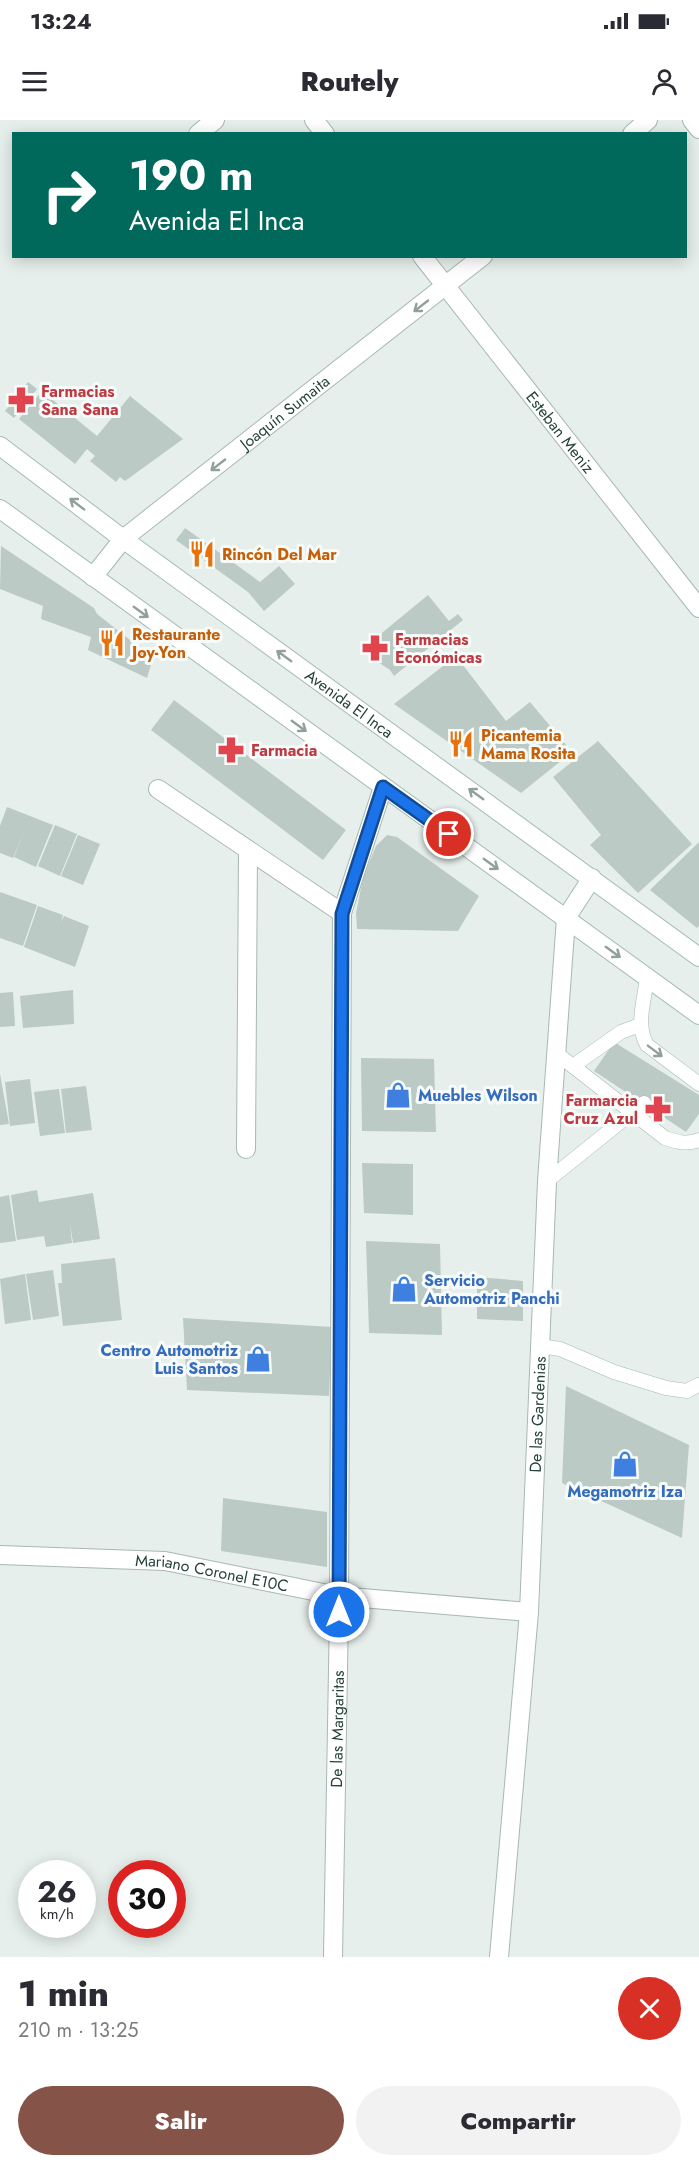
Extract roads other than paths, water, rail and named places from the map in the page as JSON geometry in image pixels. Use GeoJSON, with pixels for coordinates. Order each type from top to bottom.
{"type":"FeatureCollection","features":[{"type":"Feature","properties":{"kind":"street"},"geometry":{"type":"LineString","coordinates":[[200,132],[215,120]]}},
{"type":"Feature","properties":{"kind":"street"},"geometry":{"type":"LineString","coordinates":[[634,132],[648,120]]}},
{"type":"Feature","properties":{"kind":"street"},"geometry":{"type":"LineString","coordinates":[[692,120],[699,129]]}},
{"type":"Feature","properties":{"kind":"street","name":"Esteban Meniz"},"geometry":{"type":"LineString","coordinates":[[424,258],[699,608]]}},
{"type":"Feature","properties":{"kind":"street","name":"Joaquín Sumaita"},"geometry":{"type":"LineString","coordinates":[[93,577],[123,539],[481,258]]}},
{"type":"Feature","properties":{"kind":"street","name":"Avenida El Inca"},"geometry":{"type":"LineString","coordinates":[[0,446],[123,539],[699,957]]}},
{"type":"Feature","properties":{"kind":"street"},"geometry":{"type":"LineString","coordinates":[[0,509],[699,1015]]}},
{"type":"Feature","properties":{"kind":"street","name":"De las Margaritas"},"geometry":{"type":"LineString","coordinates":[[333,1957],[339,1596],[342,914],[383,787]]}},
{"type":"Feature","properties":{"kind":"street"},"geometry":{"type":"LineString","coordinates":[[158,789],[342,914]]}},
{"type":"Feature","properties":{"kind":"street"},"geometry":{"type":"LineString","coordinates":[[246,1149],[248,849]]}},
{"type":"Feature","properties":{"kind":"street","name":"De las Gardenias"},"geometry":{"type":"LineString","coordinates":[[499,1957],[529,1612],[547,1181],[566,918],[592,878]]}},
{"type":"Feature","properties":{"kind":"street","name":"Mariano Coronel E10C"},"geometry":{"type":"LineString","coordinates":[[0,1555],[165,1561],[339,1596],[529,1612]]}},
{"type":"Feature","properties":{"kind":"lane"},"geometry":{"type":"LineString","coordinates":[[647,977],[640,1025],[642,1036],[647,1045],[679,1075],[699,1084]]}},
{"type":"Feature","properties":{"kind":"lane"},"geometry":{"type":"LineString","coordinates":[[573,1066],[621,1032],[640,1025]]}},
{"type":"Feature","properties":{"kind":"lane"},"geometry":{"type":"LineString","coordinates":[[556,1053],[633,1112],[645,1125],[665,1138],[677,1143],[691,1143],[699,1140]]}},
{"type":"Feature","properties":{"kind":"lane"},"geometry":{"type":"LineString","coordinates":[[547,1181],[644,1103]]}},
{"type":"Feature","properties":{"kind":"lane"},"geometry":{"type":"LineString","coordinates":[[540,1346],[560,1349],[614,1372],[666,1388],[687,1391],[698,1385]]}},
{"type":"Feature","properties":{"kind":"place","name":"Farmacias Sana Sana"},"geometry":{"type":"Point","coordinates":[21,400]}},
{"type":"Feature","properties":{"kind":"place","name":"Rincón Del Mar"},"geometry":{"type":"Point","coordinates":[202,554]}},
{"type":"Feature","properties":{"kind":"place","name":"Restaurante Joy-Yon"},"geometry":{"type":"Point","coordinates":[112,643]}},
{"type":"Feature","properties":{"kind":"place","name":"Farmacias Económicas"},"geometry":{"type":"Point","coordinates":[375,648]}},
{"type":"Feature","properties":{"kind":"place","name":"Picantemia Mama Rosita"},"geometry":{"type":"Point","coordinates":[461,744]}},
{"type":"Feature","properties":{"kind":"place","name":"Farmacia"},"geometry":{"type":"Point","coordinates":[231,750]}},
{"type":"Feature","properties":{"kind":"place","name":"Muebles Wilson"},"geometry":{"type":"Point","coordinates":[398,1095]}},
{"type":"Feature","properties":{"kind":"place","name":"Farmarcia Cruz Azul"},"geometry":{"type":"Point","coordinates":[658,1109]}},
{"type":"Feature","properties":{"kind":"place","name":"Servicio Automotriz Panchi"},"geometry":{"type":"Point","coordinates":[404,1289]}},
{"type":"Feature","properties":{"kind":"place","name":"Centro Automotriz Luis Santos"},"geometry":{"type":"Point","coordinates":[258,1359]}},
{"type":"Feature","properties":{"kind":"place","name":"Megamotriz Iza"},"geometry":{"type":"Point","coordinates":[625,1464]}}]}
